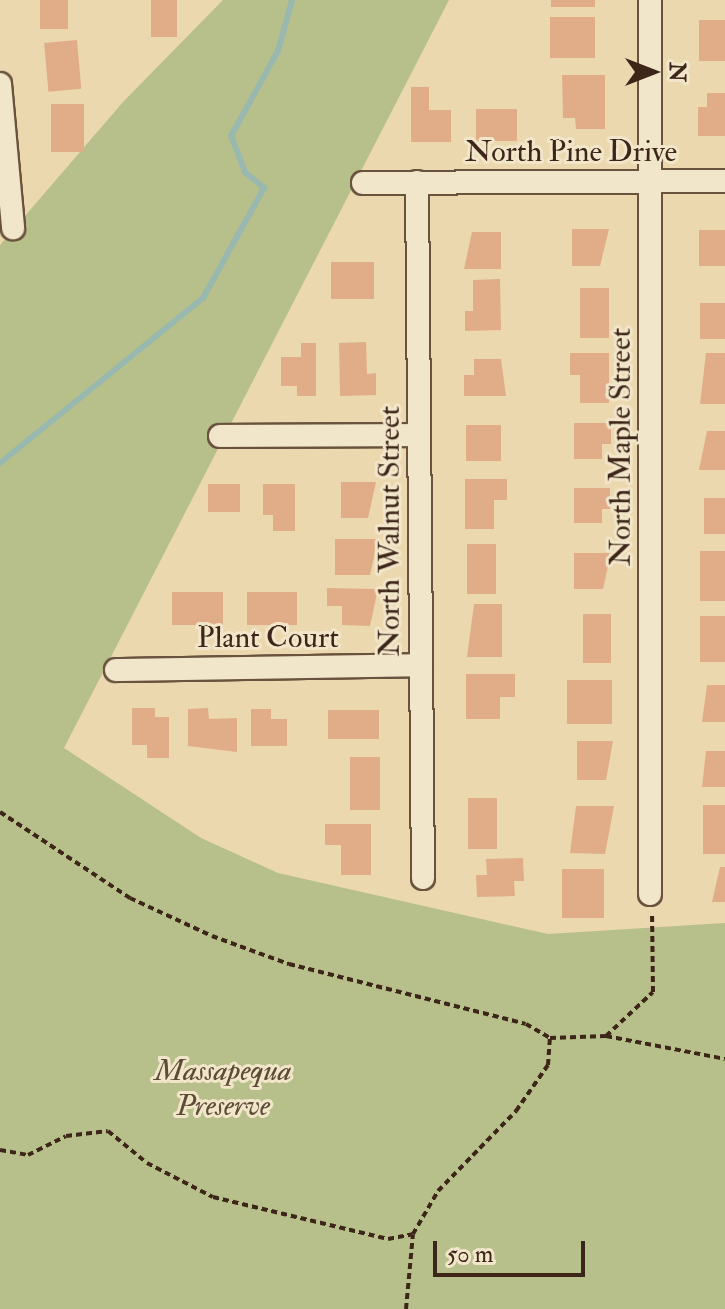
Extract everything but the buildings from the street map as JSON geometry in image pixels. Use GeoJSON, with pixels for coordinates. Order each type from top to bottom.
{"type":"FeatureCollection","features":[{"type":"Feature","properties":{"kind":"street","name":"North Maple Street"},"geometry":{"type":"LineString","coordinates":[[650,0],[650,894]]}},
{"type":"Feature","properties":{"kind":"street"},"geometry":{"type":"LineString","coordinates":[[0,84],[13,228]]}},
{"type":"Feature","properties":{"kind":"street","name":"North Pine Drive"},"geometry":{"type":"LineString","coordinates":[[363,183],[725,181]]}},
{"type":"Feature","properties":{"kind":"street","name":"North Walnut Street"},"geometry":{"type":"LineString","coordinates":[[417,182],[423,878]]}},
{"type":"Feature","properties":{"kind":"street"},"geometry":{"type":"LineString","coordinates":[[220,436],[419,435]]}},
{"type":"Feature","properties":{"kind":"street","name":"Plant Court"},"geometry":{"type":"LineString","coordinates":[[116,670],[421,665]]}},
{"type":"Feature","properties":{"kind":"path"},"geometry":{"type":"LineString","coordinates":[[0,812],[130,898],[212,936],[289,964],[526,1024],[550,1038],[606,1036],[725,1059]]}},
{"type":"Feature","properties":{"kind":"path"},"geometry":{"type":"LineString","coordinates":[[606,1036],[653,992],[650,894]]}},
{"type":"Feature","properties":{"kind":"path"},"geometry":{"type":"LineString","coordinates":[[406,1309],[413,1234],[438,1191],[516,1111],[548,1065],[550,1038]]}},
{"type":"Feature","properties":{"kind":"path"},"geometry":{"type":"LineString","coordinates":[[0,1150],[28,1155],[66,1136],[108,1131],[147,1163],[213,1197],[388,1239],[413,1234]]}},
{"type":"Feature","properties":{"kind":"green space","name":"Massapequa Preserve"},"geometry":{"type":"Polygon","coordinates":[[[223,0],[449,0],[64,748],[201,838],[278,873],[548,934],[725,923],[725,1309],[0,1309],[0,245],[123,102],[223,0]]]}},
{"type":"Feature","properties":{"kind":"waterway"},"geometry":{"type":"LineString","coordinates":[[0,463],[203,298],[264,188],[245,172],[231,136],[278,51],[292,0]]}}]}
